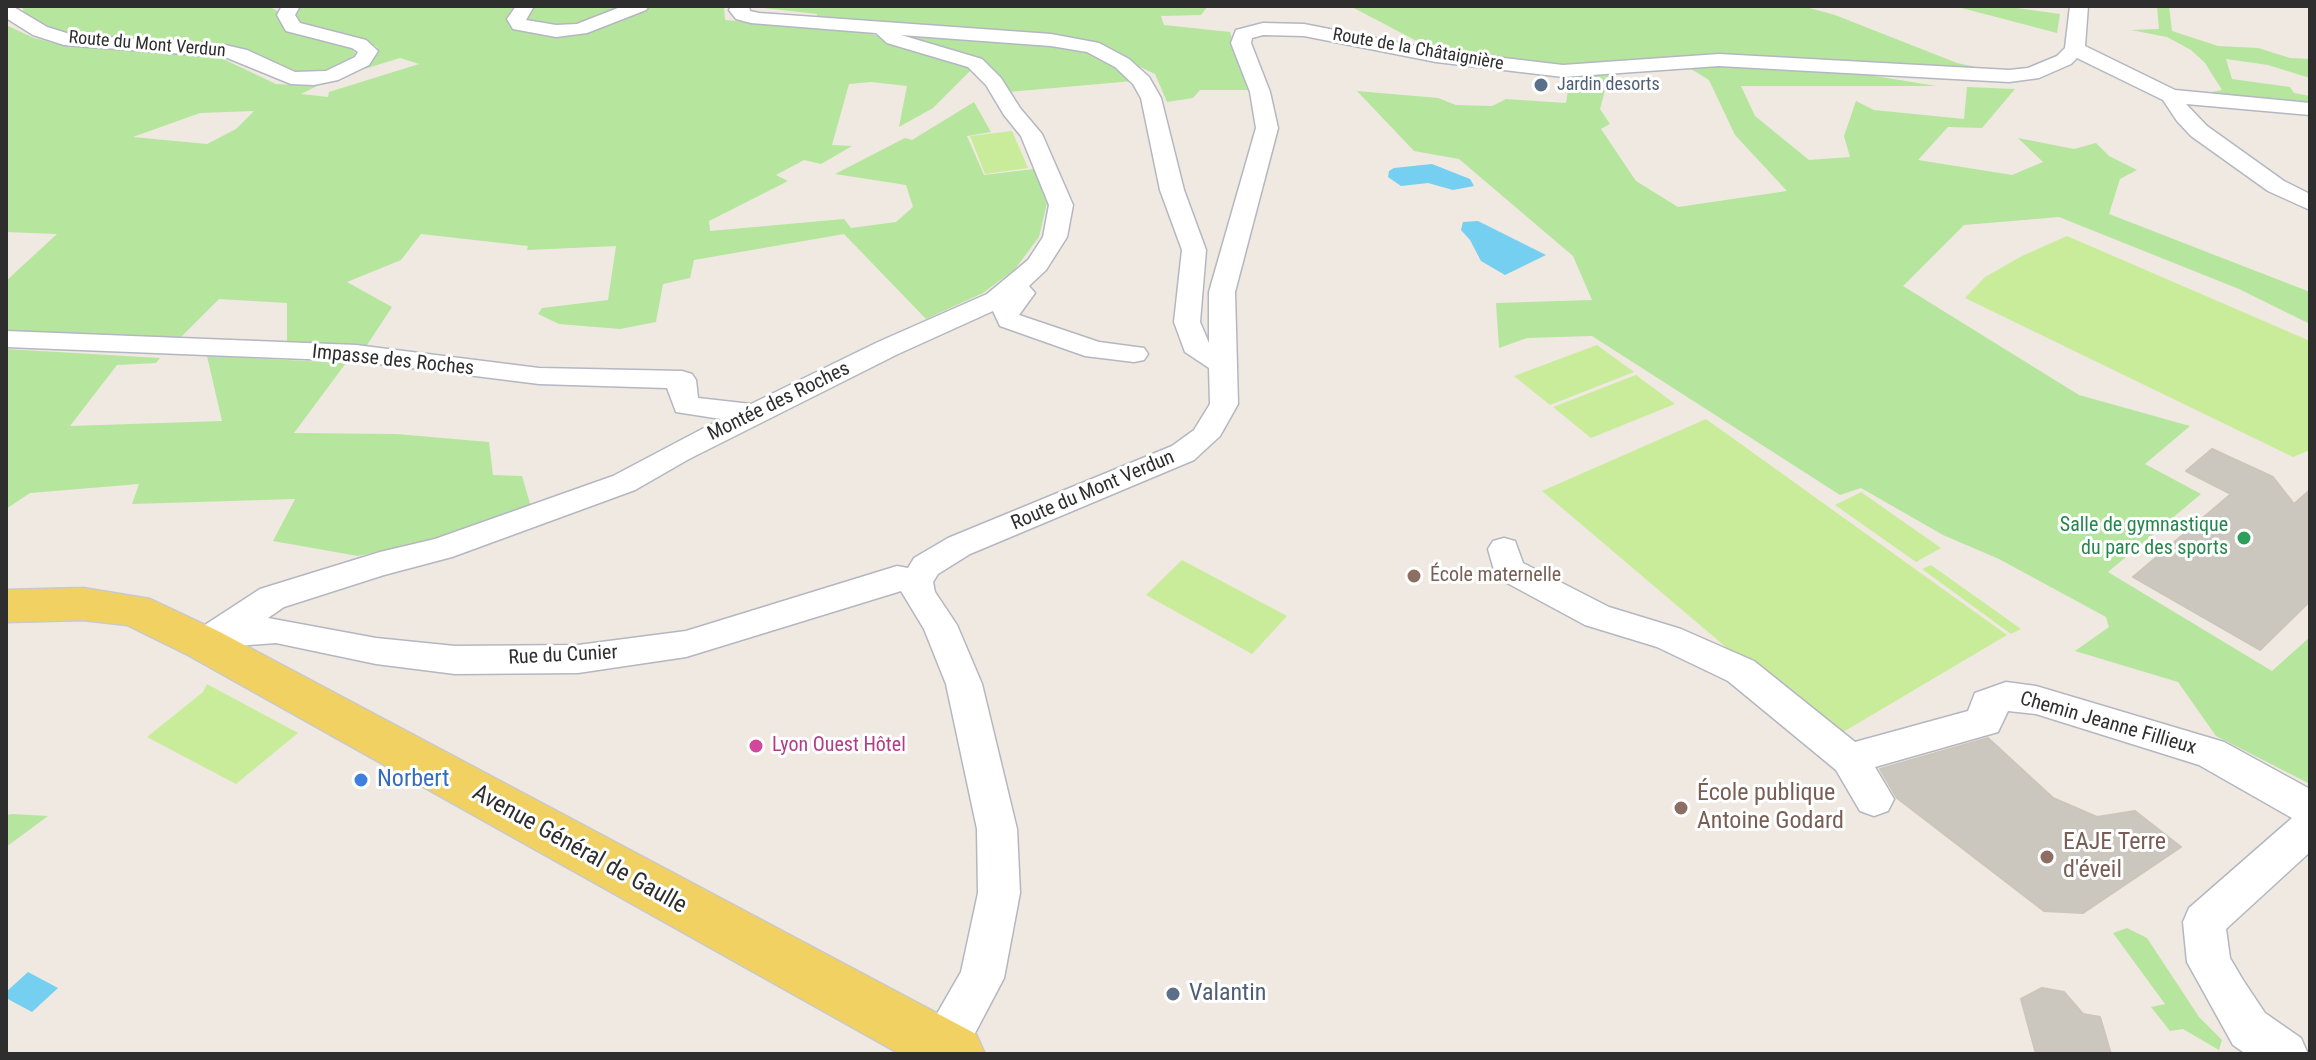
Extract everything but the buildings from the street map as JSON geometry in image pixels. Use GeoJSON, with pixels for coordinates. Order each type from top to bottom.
{"type":"FeatureCollection","features":[{"type":"Feature","properties":{"kind":"main road","name":"Avenue Général de Gaulle"},"geometry":{"type":"LineString","coordinates":[[6,606],[83,604],[135,610],[203,643],[949,1051]]}},
{"type":"Feature","properties":{"kind":"street","name":"Route du Mont Verdun"},"geometry":{"type":"LineString","coordinates":[[6,10],[40,31],[62,38],[94,44],[205,49],[240,54],[291,78],[331,76],[362,61],[368,51],[359,44],[293,27],[286,15],[291,6]]}},
{"type":"Feature","properties":{"kind":"street"},"geometry":{"type":"LineString","coordinates":[[525,6],[516,19],[520,25],[535,30],[556,31],[580,29],[640,6]]}},
{"type":"Feature","properties":{"kind":"street"},"geometry":{"type":"LineString","coordinates":[[740,6],[738,10],[743,15],[758,19],[1051,40],[1092,47],[1122,63],[1142,81],[1151,98],[1172,190],[1194,250],[1187,322],[1195,346],[1224,365]]}},
{"type":"Feature","properties":{"kind":"street"},"geometry":{"type":"LineString","coordinates":[[2079,6],[2075,49],[2171,96],[2310,109]]}},
{"type":"Feature","properties":{"kind":"street","name":"Route de la Châtaignière"},"geometry":{"type":"LineString","coordinates":[[1224,365],[1222,292],[1267,128],[1260,92],[1241,43],[1243,34],[1248,32],[1282,28],[1304,30],[1436,56],[1563,71],[1719,60],[2009,76],[2050,68],[2075,49]]}},
{"type":"Feature","properties":{"kind":"street","name":"Montée des Roches"},"geometry":{"type":"LineString","coordinates":[[203,643],[272,598],[380,564],[441,549],[624,483],[900,342],[996,300],[1013,287],[1037,265],[1055,237],[1061,205],[1031,134],[1011,111],[994,82],[975,63],[894,39],[883,29]]}},
{"type":"Feature","properties":{"kind":"street"},"geometry":{"type":"LineString","coordinates":[[2171,96],[2184,117],[2199,131],[2276,186],[2310,203]]}},
{"type":"Feature","properties":{"kind":"street"},"geometry":{"type":"LineString","coordinates":[[1013,287],[1022,293],[1005,313],[1009,320],[1095,350],[1134,354]]}},
{"type":"Feature","properties":{"kind":"street","name":"Impasse des Roches"},"geometry":{"type":"LineString","coordinates":[[6,339],[356,353],[539,376],[682,380],[681,390],[686,406],[756,414]]}},
{"type":"Feature","properties":{"kind":"street","name":"Route du Mont Verdun"},"geometry":{"type":"LineString","coordinates":[[916,581],[926,566],[959,546],[1183,453],[1205,436],[1224,404],[1224,365]]}},
{"type":"Feature","properties":{"kind":"street"},"geometry":{"type":"LineString","coordinates":[[1504,549],[1508,569],[1534,584],[1597,616],[1669,638],[1741,671],[1849,759],[1874,799]]}},
{"type":"Feature","properties":{"kind":"street","name":"Rue du Cunier"},"geometry":{"type":"LineString","coordinates":[[203,643],[236,633],[276,630],[376,651],[455,660],[578,659],[686,644],[897,578],[916,581]]}},
{"type":"Feature","properties":{"kind":"street"},"geometry":{"type":"LineString","coordinates":[[916,581],[919,595],[940,625],[964,684],[997,829],[999,893],[982,978],[949,1051]]}},
{"type":"Feature","properties":{"kind":"street","name":"Chemin Jeanne Fillieux"},"geometry":{"type":"LineString","coordinates":[[1849,759],[1985,721],[1988,703],[2006,696],[2036,700],[2211,753],[2310,809]]}},
{"type":"Feature","properties":{"kind":"street"},"geometry":{"type":"LineString","coordinates":[[2285,1054],[2249,1029],[2209,962],[2204,922],[2310,827]]}},
{"type":"Feature","properties":{"kind":"green space"},"geometry":{"type":"Polygon","coordinates":[[[22,6],[269,6],[277,11],[286,29],[350,47],[356,54],[342,65],[321,72],[301,73],[237,48],[80,38],[50,29],[25,16],[22,6]]]}},
{"type":"Feature","properties":{"kind":"green space"},"geometry":{"type":"Polygon","coordinates":[[[295,6],[629,6],[627,17],[650,6],[724,6],[725,20],[868,33],[901,43],[908,34],[1033,44],[1104,55],[1133,81],[1008,92],[979,62],[933,108],[899,127],[907,86],[871,82],[849,84],[832,145],[852,146],[821,164],[804,160],[776,175],[788,181],[709,221],[710,231],[844,219],[851,228],[896,222],[913,207],[906,185],[835,174],[905,138],[912,140],[974,102],[991,132],[967,136],[984,175],[1034,169],[1047,203],[1039,237],[1015,269],[983,293],[926,319],[844,234],[694,260],[690,278],[663,284],[656,322],[620,329],[559,324],[538,314],[542,308],[608,300],[616,246],[527,250],[528,246],[421,234],[401,260],[347,282],[392,307],[367,345],[287,343],[287,303],[219,299],[177,341],[6,335],[6,281],[57,234],[6,232],[6,25],[34,38],[66,46],[219,57],[276,84],[317,86],[301,94],[328,97],[329,92],[419,64],[400,58],[361,70],[372,60],[377,47],[366,41],[311,30],[293,20],[295,6]],[[254,111],[200,113],[133,137],[207,144],[236,129],[254,111]]]}},
{"type":"Feature","properties":{"kind":"green space"},"geometry":{"type":"Polygon","coordinates":[[[1208,6],[1201,15],[1161,16],[1164,25],[1230,32],[1249,90],[1200,90],[1193,98],[1167,102],[1155,74],[1098,47],[817,20],[817,14],[755,7],[1208,6]]]}},
{"type":"Feature","properties":{"kind":"green space"},"geometry":{"type":"Polygon","coordinates":[[[1350,6],[1802,6],[1835,15],[1957,63],[2004,73],[1857,63],[1556,67],[1432,49],[1350,6]]]}},
{"type":"Feature","properties":{"kind":"green space"},"geometry":{"type":"Polygon","coordinates":[[[1954,6],[2002,6],[2060,14],[2057,33],[1954,6]]]}},
{"type":"Feature","properties":{"kind":"green space"},"geometry":{"type":"Polygon","coordinates":[[[2157,6],[2169,6],[2172,31],[2218,46],[2258,48],[2290,58],[2310,59],[2310,78],[2268,65],[2226,59],[2232,79],[2290,87],[2294,93],[2310,96],[2310,106],[2170,91],[2129,70],[2174,89],[2207,93],[2222,90],[2205,63],[2191,50],[2167,37],[2131,30],[2159,29],[2157,6]]]}},
{"type":"Feature","properties":{"kind":"green space"},"geometry":{"type":"Polygon","coordinates":[[[1725,66],[1857,73],[1936,86],[1741,86],[1755,116],[1809,160],[1850,157],[1844,136],[1856,101],[1874,110],[1964,119],[1967,87],[2015,89],[1982,128],[1948,127],[1918,160],[2012,175],[2043,162],[2018,138],[2074,149],[2096,143],[2109,156],[2137,170],[2120,179],[2109,214],[2310,292],[2310,324],[2239,289],[2059,217],[1964,225],[1903,286],[2079,395],[2190,426],[2145,464],[2201,494],[2108,572],[2272,671],[2310,637],[2310,784],[2216,736],[2178,682],[2075,651],[2109,627],[2106,617],[1999,559],[1943,535],[1861,488],[1840,495],[1592,336],[1527,338],[1499,348],[1496,303],[1592,300],[1573,256],[1459,159],[1414,151],[1357,91],[1438,98],[1456,105],[1492,106],[1506,99],[1566,103],[1570,77],[1609,75],[1600,109],[1610,124],[1601,129],[1636,181],[1678,207],[1787,191],[1735,135],[1709,80],[1691,69],[1725,66]]]}},
{"type":"Feature","properties":{"kind":"green space"},"geometry":{"type":"Polygon","coordinates":[[[1012,131],[1028,168],[985,174],[970,136],[1012,131]]]}},
{"type":"Feature","properties":{"kind":"green space"},"geometry":{"type":"Polygon","coordinates":[[[2067,236],[2310,341],[2310,450],[2293,457],[1965,298],[1985,277],[2067,236]]]}},
{"type":"Feature","properties":{"kind":"green space"},"geometry":{"type":"Polygon","coordinates":[[[1597,345],[1634,372],[1550,405],[1514,376],[1597,345]]]}},
{"type":"Feature","properties":{"kind":"green space"},"geometry":{"type":"Polygon","coordinates":[[[6,349],[160,358],[156,363],[117,365],[70,426],[222,421],[207,356],[346,363],[294,433],[396,434],[489,442],[493,475],[522,476],[531,507],[444,537],[358,556],[273,541],[295,499],[132,504],[139,484],[30,493],[6,509],[6,349]]]}},
{"type":"Feature","properties":{"kind":"green space"},"geometry":{"type":"Polygon","coordinates":[[[1636,375],[1675,404],[1591,438],[1553,407],[1636,375]]]}},
{"type":"Feature","properties":{"kind":"green space"},"geometry":{"type":"Polygon","coordinates":[[[1706,419],[2007,635],[1833,738],[1542,491],[1706,419]]]}},
{"type":"Feature","properties":{"kind":"green space"},"geometry":{"type":"Polygon","coordinates":[[[1861,492],[1941,548],[1916,562],[1835,505],[1861,492]]]}},
{"type":"Feature","properties":{"kind":"green space"},"geometry":{"type":"Polygon","coordinates":[[[1182,560],[1287,616],[1252,654],[1146,595],[1182,560]]]}},
{"type":"Feature","properties":{"kind":"green space"},"geometry":{"type":"Polygon","coordinates":[[[1931,565],[2021,629],[2011,634],[1922,569],[1931,565]]]}},
{"type":"Feature","properties":{"kind":"green space"},"geometry":{"type":"Polygon","coordinates":[[[207,684],[298,733],[236,784],[147,737],[203,692],[207,684]]]}},
{"type":"Feature","properties":{"kind":"green space"},"geometry":{"type":"Polygon","coordinates":[[[13,814],[48,816],[6,847],[6,815],[13,814]]]}},
{"type":"Feature","properties":{"kind":"green space"},"geometry":{"type":"Polygon","coordinates":[[[2127,928],[2147,938],[2199,1017],[2222,1040],[2219,1050],[2183,1029],[2170,1031],[2151,1007],[2165,1004],[2113,933],[2127,928]]]}},
{"type":"Feature","properties":{"kind":"water"},"geometry":{"type":"Polygon","coordinates":[[[1432,164],[1470,179],[1474,186],[1453,190],[1428,183],[1401,186],[1388,177],[1389,171],[1394,168],[1432,164]]]}},
{"type":"Feature","properties":{"kind":"water"},"geometry":{"type":"Polygon","coordinates":[[[1478,221],[1546,255],[1505,275],[1481,261],[1461,230],[1463,222],[1478,221]]]}},
{"type":"Feature","properties":{"kind":"water"},"geometry":{"type":"Polygon","coordinates":[[[28,972],[58,988],[32,1012],[6,998],[6,992],[28,972]]]}},
{"type":"Feature","properties":{"kind":"place","name":"Jardin desorts"},"geometry":{"type":"Point","coordinates":[1541,85]}},
{"type":"Feature","properties":{"kind":"place","name":"Salle de gymnastique du parc des sports"},"geometry":{"type":"Point","coordinates":[2244,538]}},
{"type":"Feature","properties":{"kind":"place","name":"École maternelle"},"geometry":{"type":"Point","coordinates":[1414,576]}},
{"type":"Feature","properties":{"kind":"place","name":"Lyon Ouest Hôtel"},"geometry":{"type":"Point","coordinates":[756,746]}},
{"type":"Feature","properties":{"kind":"place","name":"Norbert"},"geometry":{"type":"Point","coordinates":[361,780]}},
{"type":"Feature","properties":{"kind":"place","name":"École publique Antoine Godard"},"geometry":{"type":"Point","coordinates":[1681,808]}},
{"type":"Feature","properties":{"kind":"place","name":"EAJE Terre d'éveil"},"geometry":{"type":"Point","coordinates":[2047,857]}},
{"type":"Feature","properties":{"kind":"place","name":"Valantin"},"geometry":{"type":"Point","coordinates":[1173,994]}}]}
